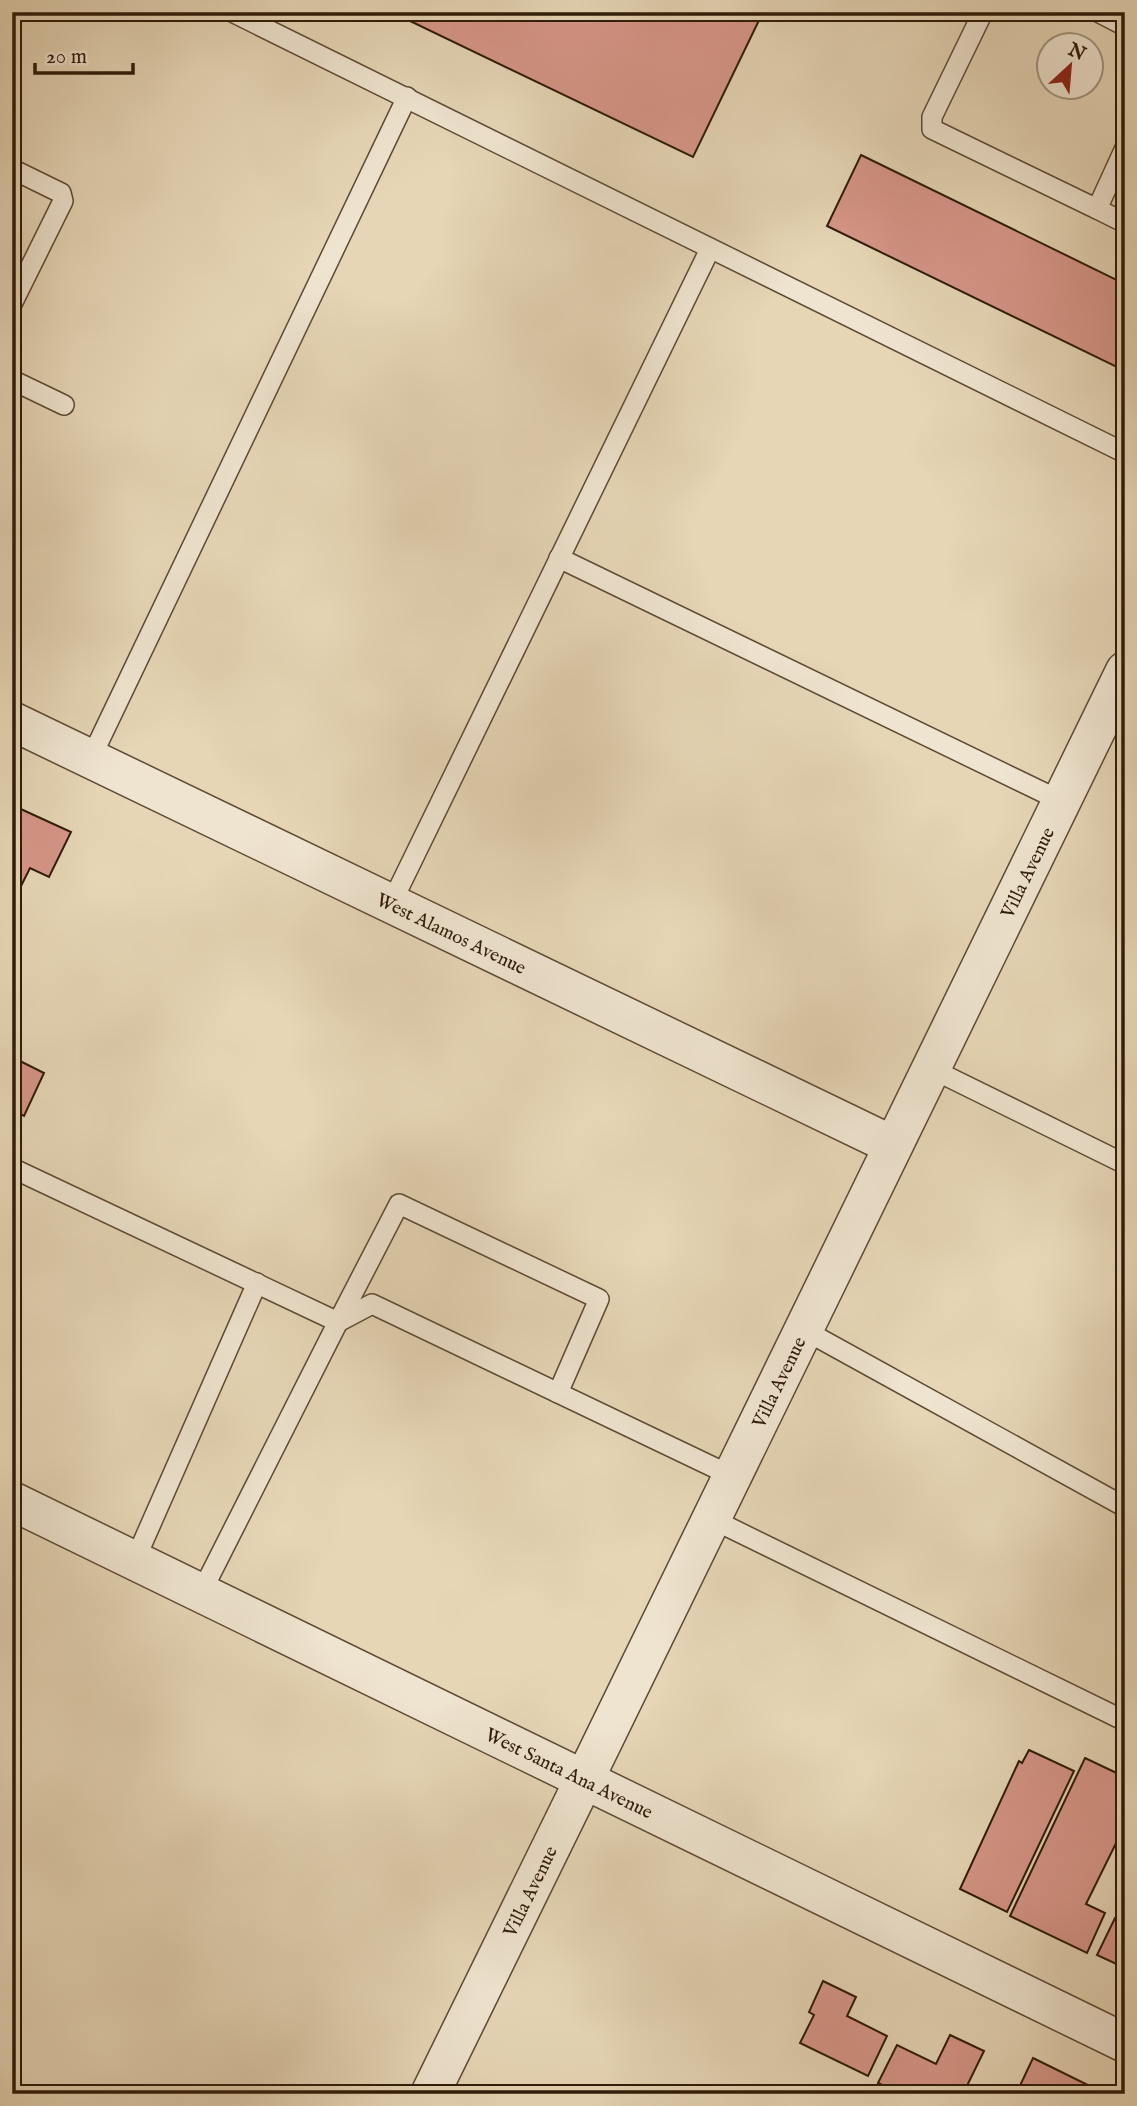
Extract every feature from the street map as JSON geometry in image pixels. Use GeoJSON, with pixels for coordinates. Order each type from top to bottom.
{"type":"FeatureCollection","features":[{"type":"Feature","properties":{"kind":"street","name":"Villa Avenue"},"geometry":{"type":"LineString","coordinates":[[430,2094],[714,1520],[892,1145],[1125,671]]}},
{"type":"Feature","properties":{"kind":"street","name":"West Alamos Avenue"},"geometry":{"type":"LineString","coordinates":[[12,721],[892,1145]]}},
{"type":"Feature","properties":{"kind":"street","name":"West Santa Ana Avenue"},"geometry":{"type":"LineString","coordinates":[[12,1501],[1125,2043]]}},
{"type":"Feature","properties":{"kind":"lane"},"geometry":{"type":"LineString","coordinates":[[233,12],[1125,453]]}},
{"type":"Feature","properties":{"kind":"lane"},"geometry":{"type":"LineString","coordinates":[[983,12],[932,117],[932,129],[1125,223]]}},
{"type":"Feature","properties":{"kind":"lane"},"geometry":{"type":"LineString","coordinates":[[1098,12],[1125,26]]}},
{"type":"Feature","properties":{"kind":"lane"},"geometry":{"type":"LineString","coordinates":[[90,760],[407,97]]}},
{"type":"Feature","properties":{"kind":"lane"},"geometry":{"type":"LineString","coordinates":[[1097,209],[1125,149]]}},
{"type":"Feature","properties":{"kind":"lane"},"geometry":{"type":"LineString","coordinates":[[12,169],[61,192],[63,201],[18,279],[12,304]]}},
{"type":"Feature","properties":{"kind":"lane"},"geometry":{"type":"LineString","coordinates":[[391,904],[710,249]]}},
{"type":"Feature","properties":{"kind":"lane"},"geometry":{"type":"LineString","coordinates":[[12,380],[64,405]]}},
{"type":"Feature","properties":{"kind":"lane"},"geometry":{"type":"LineString","coordinates":[[559,558],[1061,801]]}},
{"type":"Feature","properties":{"kind":"lane"},"geometry":{"type":"LineString","coordinates":[[930,1069],[1125,1164]]}},
{"type":"Feature","properties":{"kind":"lane"},"geometry":{"type":"LineString","coordinates":[[12,1168],[338,1322]]}},
{"type":"Feature","properties":{"kind":"lane"},"geometry":{"type":"LineString","coordinates":[[201,1593],[399,1204],[599,1299],[558,1393]]}},
{"type":"Feature","properties":{"kind":"lane"},"geometry":{"type":"LineString","coordinates":[[135,1559],[257,1283]]}},
{"type":"Feature","properties":{"kind":"lane"},"geometry":{"type":"LineString","coordinates":[[338,1322],[372,1304],[734,1477]]}},
{"type":"Feature","properties":{"kind":"lane"},"geometry":{"type":"LineString","coordinates":[[806,1331],[1125,1507]]}},
{"type":"Feature","properties":{"kind":"lane"},"geometry":{"type":"LineString","coordinates":[[714,1520],[1125,1721]]}},
{"type":"Feature","properties":{"kind":"building"},"geometry":{"type":"Polygon","coordinates":[[[414,12],[763,12],[693,157],[410,21],[414,12]]]}},
{"type":"Feature","properties":{"kind":"building"},"geometry":{"type":"Polygon","coordinates":[[[861,155],[1125,284],[1125,371],[827,226],[861,155]]]}},
{"type":"Feature","properties":{"kind":"building"},"geometry":{"type":"Polygon","coordinates":[[[12,805],[71,832],[49,877],[30,868],[12,904],[12,805]]]}},
{"type":"Feature","properties":{"kind":"building"},"geometry":{"type":"Polygon","coordinates":[[[12,1057],[44,1073],[24,1116],[12,1110],[12,1057]]]}},
{"type":"Feature","properties":{"kind":"building"},"geometry":{"type":"Polygon","coordinates":[[[1029,1750],[1074,1771],[1007,1912],[960,1889],[1019,1761],[1022,1763],[1029,1750]]]}},
{"type":"Feature","properties":{"kind":"building"},"geometry":{"type":"Polygon","coordinates":[[[1085,1758],[1125,1777],[1125,1825],[1086,1904],[1105,1913],[1087,1953],[1010,1916],[1085,1758]]]}},
{"type":"Feature","properties":{"kind":"building"},"geometry":{"type":"Polygon","coordinates":[[[1115,1918],[1125,1922],[1125,1968],[1097,1955],[1115,1918]]]}},
{"type":"Feature","properties":{"kind":"building"},"geometry":{"type":"Polygon","coordinates":[[[823,1981],[856,1997],[847,2016],[887,2036],[868,2076],[800,2043],[814,2015],[809,2012],[823,1981]]]}},
{"type":"Feature","properties":{"kind":"building"},"geometry":{"type":"Polygon","coordinates":[[[950,2035],[984,2051],[963,2094],[901,2094],[878,2083],[897,2045],[936,2064],[950,2035]]]}},
{"type":"Feature","properties":{"kind":"building"},"geometry":{"type":"Polygon","coordinates":[[[1033,2058],[1098,2090],[1096,2094],[1016,2094],[1033,2058]]]}}]}
